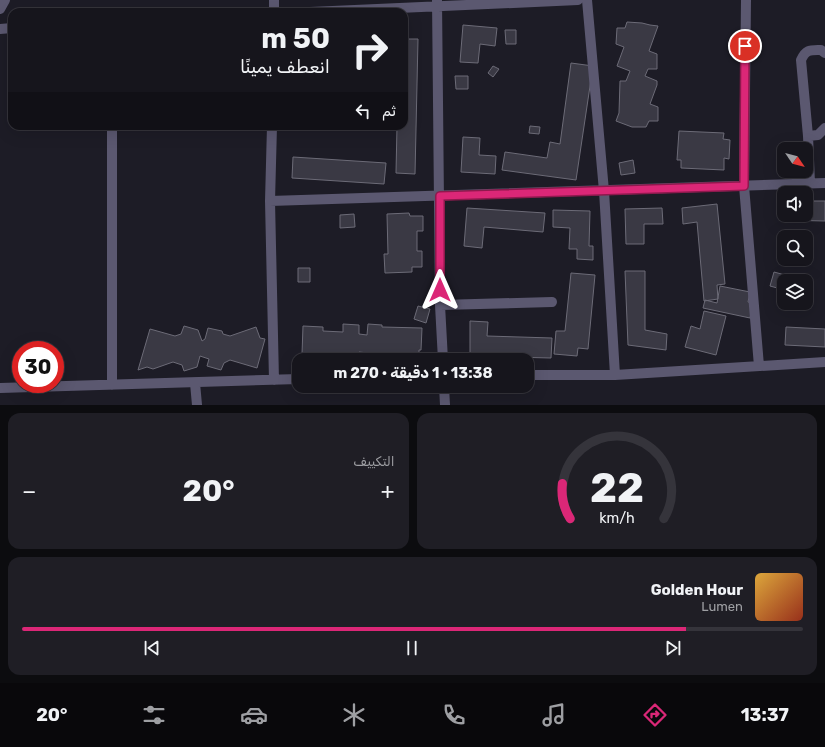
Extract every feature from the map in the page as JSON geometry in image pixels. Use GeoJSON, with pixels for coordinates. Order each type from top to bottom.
{"type":"FeatureCollection","features":[{"type":"Feature","properties":{"kind":"street"},"geometry":{"type":"LineString","coordinates":[[0,9],[5,0]]}},
{"type":"Feature","properties":{"kind":"street"},"geometry":{"type":"LineString","coordinates":[[374,8],[437,4],[578,0]]}},
{"type":"Feature","properties":{"kind":"street"},"geometry":{"type":"LineString","coordinates":[[587,0],[604,191],[615,376]]}},
{"type":"Feature","properties":{"kind":"street"},"geometry":{"type":"LineString","coordinates":[[746,0],[744,186],[758,366]]}},
{"type":"Feature","properties":{"kind":"street"},"geometry":{"type":"LineString","coordinates":[[437,4],[440,306],[443,353]]}},
{"type":"Feature","properties":{"kind":"street"},"geometry":{"type":"LineString","coordinates":[[810,183],[808,136],[801,60],[804,53],[809,50],[821,50],[825,53]]}},
{"type":"Feature","properties":{"kind":"street"},"geometry":{"type":"LineString","coordinates":[[808,136],[818,135],[825,128]]}},
{"type":"Feature","properties":{"kind":"street"},"geometry":{"type":"LineString","coordinates":[[112,130],[112,385]]}},
{"type":"Feature","properties":{"kind":"street"},"geometry":{"type":"LineString","coordinates":[[272,130],[270,201],[274,380]]}},
{"type":"Feature","properties":{"kind":"street"},"geometry":{"type":"LineString","coordinates":[[270,201],[825,183]]}},
{"type":"Feature","properties":{"kind":"street"},"geometry":{"type":"LineString","coordinates":[[440,306],[552,302]]}},
{"type":"Feature","properties":{"kind":"street"},"geometry":{"type":"LineString","coordinates":[[534,375],[615,376],[825,362]]}},
{"type":"Feature","properties":{"kind":"street"},"geometry":{"type":"LineString","coordinates":[[0,388],[292,379]]}},
{"type":"Feature","properties":{"kind":"street"},"geometry":{"type":"LineString","coordinates":[[195,382],[197,405]]}},
{"type":"Feature","properties":{"kind":"street"},"geometry":{"type":"LineString","coordinates":[[444,393],[444,405]]}},
{"type":"Feature","properties":{"kind":"building"},"geometry":{"type":"Polygon","coordinates":[[[627,22],[658,26],[649,51],[657,54],[657,69],[648,69],[645,76],[657,81],[650,104],[658,107],[658,121],[649,121],[646,127],[632,127],[616,121],[619,113],[620,81],[626,81],[630,71],[617,66],[624,47],[616,44],[617,28],[625,28],[627,22]]]}},
{"type":"Feature","properties":{"kind":"building"},"geometry":{"type":"Polygon","coordinates":[[[463,25],[497,28],[495,46],[480,44],[478,63],[460,62],[463,25]]]}},
{"type":"Feature","properties":{"kind":"building"},"geometry":{"type":"Polygon","coordinates":[[[505,30],[516,30],[516,44],[506,44],[505,30]]]}},
{"type":"Feature","properties":{"kind":"building"},"geometry":{"type":"Polygon","coordinates":[[[408,39],[418,39],[415,174],[396,173],[397,130],[408,130],[408,39]]]}},
{"type":"Feature","properties":{"kind":"building"},"geometry":{"type":"Polygon","coordinates":[[[571,63],[593,66],[576,180],[502,170],[505,152],[547,158],[550,142],[560,144],[571,63]]]}},
{"type":"Feature","properties":{"kind":"building"},"geometry":{"type":"Polygon","coordinates":[[[493,66],[499,69],[493,77],[488,73],[493,66]]]}},
{"type":"Feature","properties":{"kind":"building"},"geometry":{"type":"Polygon","coordinates":[[[455,76],[468,76],[468,89],[456,89],[455,76]]]}},
{"type":"Feature","properties":{"kind":"building"},"geometry":{"type":"Polygon","coordinates":[[[530,126],[540,127],[539,134],[529,133],[530,126]]]}},
{"type":"Feature","properties":{"kind":"building"},"geometry":{"type":"Polygon","coordinates":[[[679,131],[724,133],[723,139],[730,140],[729,159],[724,158],[724,170],[681,168],[681,160],[677,160],[679,131]]]}},
{"type":"Feature","properties":{"kind":"building"},"geometry":{"type":"Polygon","coordinates":[[[463,137],[480,138],[479,155],[496,156],[495,174],[461,172],[463,137]]]}},
{"type":"Feature","properties":{"kind":"building"},"geometry":{"type":"Polygon","coordinates":[[[293,157],[386,163],[384,184],[292,178],[293,157]]]}},
{"type":"Feature","properties":{"kind":"building"},"geometry":{"type":"Polygon","coordinates":[[[633,160],[635,173],[621,175],[619,163],[633,160]]]}},
{"type":"Feature","properties":{"kind":"building"},"geometry":{"type":"Polygon","coordinates":[[[813,201],[825,201],[825,221],[813,221],[813,201]]]}},
{"type":"Feature","properties":{"kind":"building"},"geometry":{"type":"Polygon","coordinates":[[[717,204],[725,284],[717,285],[718,299],[704,301],[697,222],[683,224],[682,208],[717,204]]]}},
{"type":"Feature","properties":{"kind":"building"},"geometry":{"type":"Polygon","coordinates":[[[467,208],[545,213],[543,232],[484,227],[482,248],[464,246],[467,208]]]}},
{"type":"Feature","properties":{"kind":"building"},"geometry":{"type":"Polygon","coordinates":[[[662,208],[663,224],[644,224],[644,244],[626,244],[625,209],[662,208]]]}},
{"type":"Feature","properties":{"kind":"building"},"geometry":{"type":"Polygon","coordinates":[[[553,210],[590,211],[589,246],[593,246],[593,260],[577,259],[577,249],[569,249],[570,228],[553,227],[553,210]]]}},
{"type":"Feature","properties":{"kind":"building"},"geometry":{"type":"Polygon","coordinates":[[[409,213],[410,216],[423,216],[423,231],[417,231],[417,251],[422,251],[422,267],[412,267],[412,272],[385,273],[384,254],[388,254],[387,214],[409,213]]]}},
{"type":"Feature","properties":{"kind":"building"},"geometry":{"type":"Polygon","coordinates":[[[354,214],[355,227],[340,228],[340,215],[354,214]]]}},
{"type":"Feature","properties":{"kind":"building"},"geometry":{"type":"Polygon","coordinates":[[[298,268],[310,268],[310,282],[298,282],[298,268]]]}},
{"type":"Feature","properties":{"kind":"building"},"geometry":{"type":"Polygon","coordinates":[[[625,271],[645,271],[645,330],[667,334],[666,350],[628,345],[625,271]]]}},
{"type":"Feature","properties":{"kind":"building"},"geometry":{"type":"Polygon","coordinates":[[[774,272],[781,274],[777,274],[777,288],[770,286],[774,272]]]}},
{"type":"Feature","properties":{"kind":"building"},"geometry":{"type":"Polygon","coordinates":[[[571,273],[595,275],[588,349],[578,348],[577,356],[554,354],[556,331],[565,331],[571,273]]]}},
{"type":"Feature","properties":{"kind":"building"},"geometry":{"type":"Polygon","coordinates":[[[720,286],[750,292],[748,302],[753,303],[750,318],[703,308],[705,300],[717,303],[720,286]]]}},
{"type":"Feature","properties":{"kind":"building"},"geometry":{"type":"Polygon","coordinates":[[[418,306],[430,309],[426,323],[414,319],[418,306]]]}},
{"type":"Feature","properties":{"kind":"building"},"geometry":{"type":"Polygon","coordinates":[[[704,311],[726,316],[716,355],[685,347],[691,326],[700,329],[704,311]]]}},
{"type":"Feature","properties":{"kind":"building"},"geometry":{"type":"Polygon","coordinates":[[[470,321],[488,322],[487,336],[552,338],[551,358],[534,358],[534,353],[470,353],[470,321]]]}},
{"type":"Feature","properties":{"kind":"building"},"geometry":{"type":"Polygon","coordinates":[[[343,324],[359,325],[359,334],[367,335],[368,324],[382,325],[382,327],[422,328],[421,350],[419,350],[419,353],[302,353],[303,326],[323,327],[323,331],[343,332],[343,324]]]}},
{"type":"Feature","properties":{"kind":"building"},"geometry":{"type":"Polygon","coordinates":[[[184,326],[198,330],[202,341],[205,339],[208,328],[222,331],[223,334],[230,336],[256,327],[260,338],[265,339],[257,368],[230,360],[224,363],[221,370],[207,366],[209,359],[200,356],[197,367],[184,371],[182,365],[173,362],[153,369],[147,367],[138,370],[150,329],[175,336],[181,334],[184,326]]]}},
{"type":"Feature","properties":{"kind":"building"},"geometry":{"type":"Polygon","coordinates":[[[786,327],[825,329],[825,347],[785,345],[786,327]]]}},
{"type":"Feature","properties":{"kind":"route"},"geometry":{"type":"LineString","coordinates":[[440,290],[440,196],[744,186],[745,46]]}}]}
